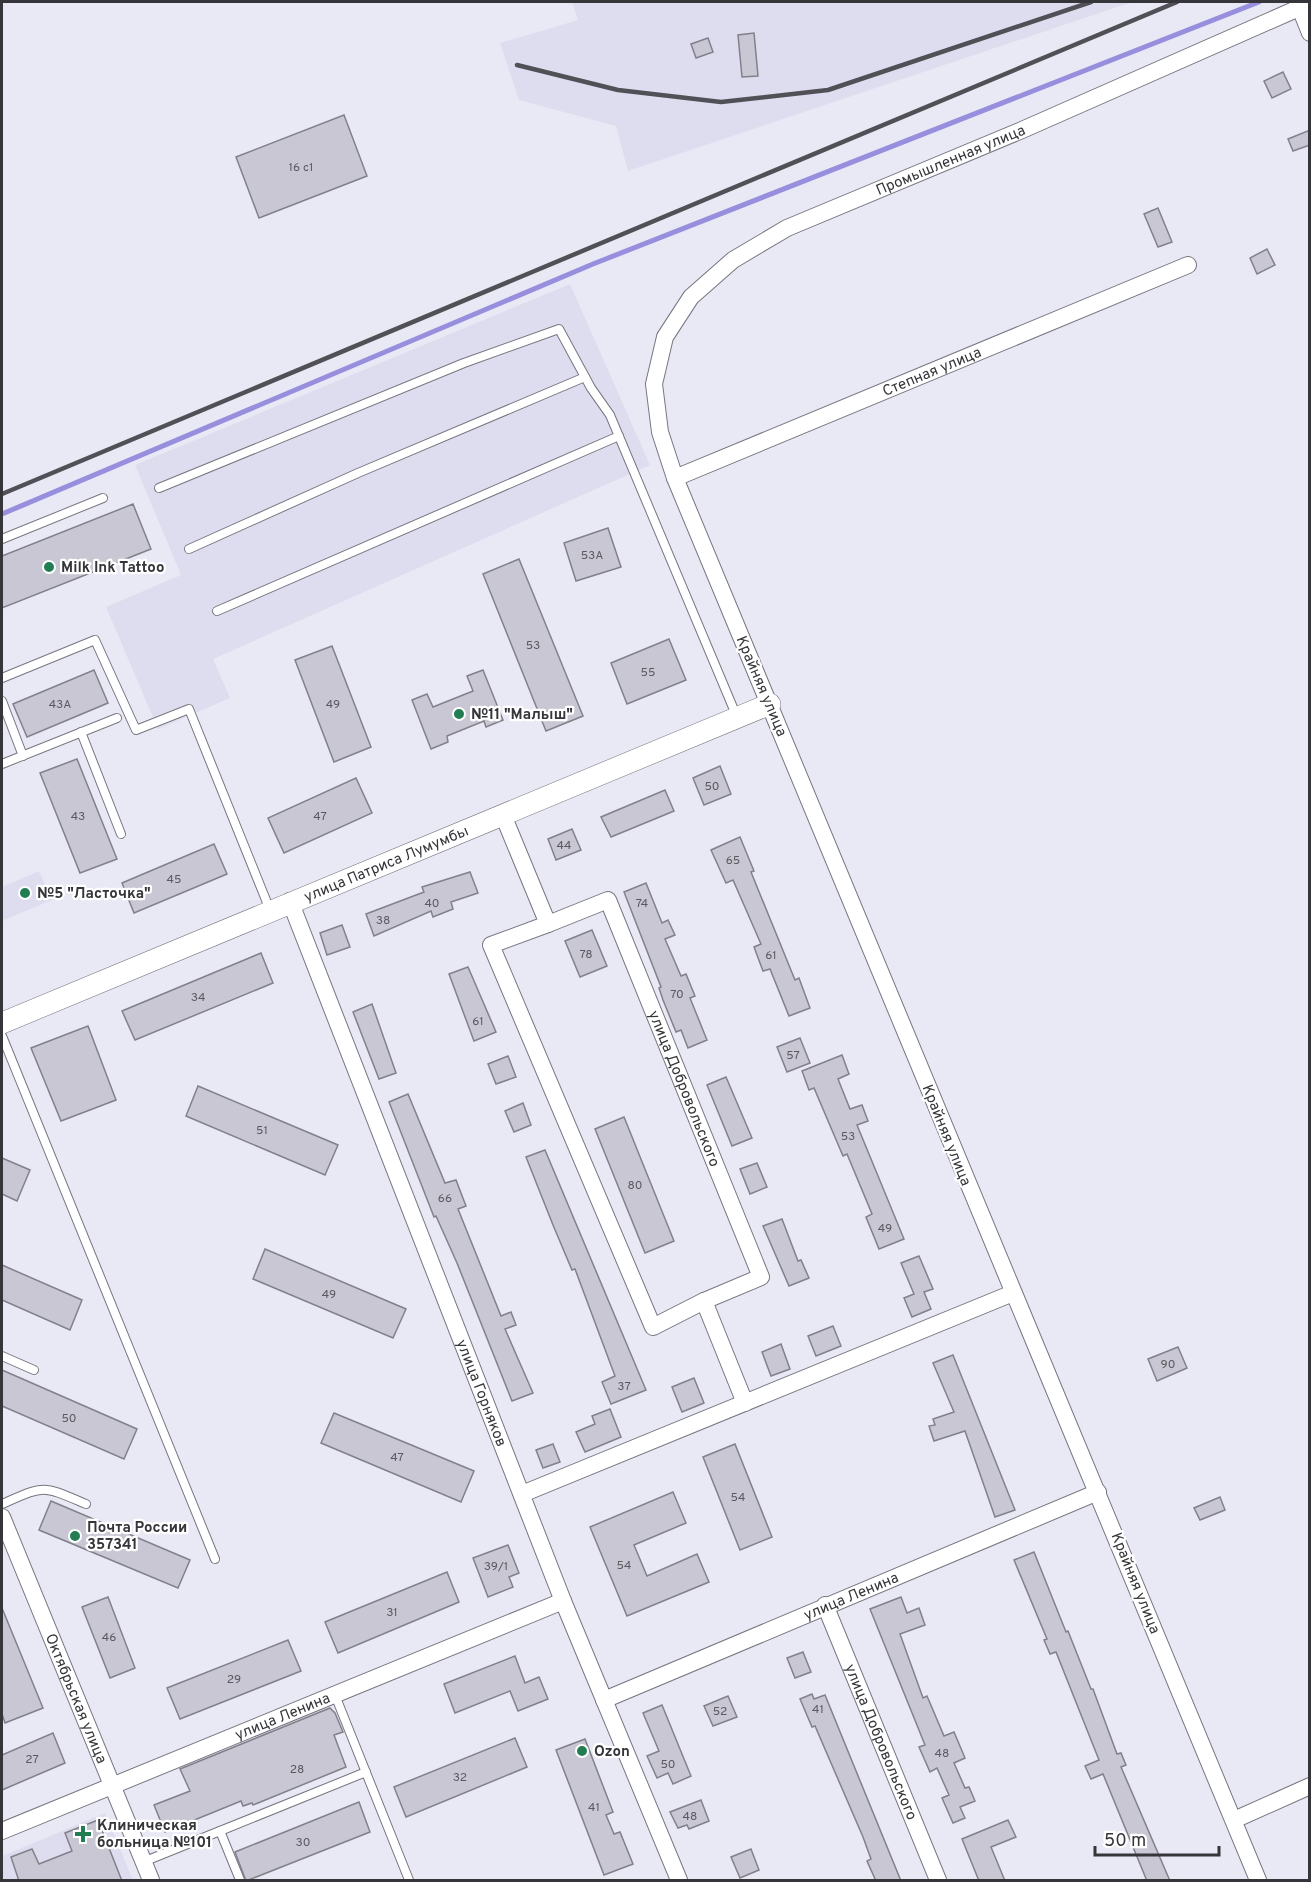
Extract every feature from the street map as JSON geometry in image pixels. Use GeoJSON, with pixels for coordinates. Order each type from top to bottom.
{"type":"FeatureCollection","features":[{"type":"Feature","properties":{"kind":"street"},"geometry":{"type":"LineString","coordinates":[[1305,6],[1310,33]]}},
{"type":"Feature","properties":{"kind":"street","name":"Промышленная улица"},"geometry":{"type":"LineString","coordinates":[[654,384],[665,337],[691,297],[733,260],[787,228],[1022,130],[1305,6]]}},
{"type":"Feature","properties":{"kind":"street","name":"Степная улица"},"geometry":{"type":"LineString","coordinates":[[675,478],[1188,265]]}},
{"type":"Feature","properties":{"kind":"street","name":"Крайняя улица"},"geometry":{"type":"LineString","coordinates":[[654,384],[660,432],[675,478],[1258,1881]]}},
{"type":"Feature","properties":{"kind":"street","name":"улица Патриса Лумумбы"},"geometry":{"type":"LineString","coordinates":[[2,1023],[770,704]]}},
{"type":"Feature","properties":{"kind":"street"},"geometry":{"type":"LineString","coordinates":[[503,815],[548,924]]}},
{"type":"Feature","properties":{"kind":"street","name":"улица Добровольского"},"geometry":{"type":"LineString","coordinates":[[608,900],[761,1277],[653,1326],[491,945],[548,924],[608,900]]}},
{"type":"Feature","properties":{"kind":"street","name":"улица Горняков"},"geometry":{"type":"LineString","coordinates":[[290,902],[563,1601],[679,1881]]}},
{"type":"Feature","properties":{"kind":"street"},"geometry":{"type":"LineString","coordinates":[[522,1494],[1013,1293]]}},
{"type":"Feature","properties":{"kind":"street"},"geometry":{"type":"LineString","coordinates":[[704,1301],[745,1402]]}},
{"type":"Feature","properties":{"kind":"street","name":"улица Ленина"},"geometry":{"type":"LineString","coordinates":[[603,1700],[1098,1492]]}},
{"type":"Feature","properties":{"kind":"street","name":"Октябрьская улица"},"geometry":{"type":"LineString","coordinates":[[2,1518],[151,1881]]}},
{"type":"Feature","properties":{"kind":"street","name":"улица Ленина"},"geometry":{"type":"LineString","coordinates":[[2,1831],[563,1601]]}},
{"type":"Feature","properties":{"kind":"street","name":"улица Добровольского"},"geometry":{"type":"LineString","coordinates":[[825,1605],[938,1881]]}},
{"type":"Feature","properties":{"kind":"street"},"geometry":{"type":"LineString","coordinates":[[1234,1820],[1310,1786]]}},
{"type":"Feature","properties":{"kind":"lane"},"geometry":{"type":"LineString","coordinates":[[159,488],[464,363],[559,329],[585,377],[610,415],[738,718]]}},
{"type":"Feature","properties":{"kind":"lane"},"geometry":{"type":"LineString","coordinates":[[189,549],[358,473],[585,377]]}},
{"type":"Feature","properties":{"kind":"lane"},"geometry":{"type":"LineString","coordinates":[[217,611],[619,436]]}},
{"type":"Feature","properties":{"kind":"lane"},"geometry":{"type":"LineString","coordinates":[[2,539],[103,498]]}},
{"type":"Feature","properties":{"kind":"lane"},"geometry":{"type":"LineString","coordinates":[[2,678],[95,640],[136,730],[189,709],[270,910]]}},
{"type":"Feature","properties":{"kind":"lane"},"geometry":{"type":"LineString","coordinates":[[2,701],[23,756]]}},
{"type":"Feature","properties":{"kind":"lane"},"geometry":{"type":"LineString","coordinates":[[2,764],[117,718]]}},
{"type":"Feature","properties":{"kind":"lane"},"geometry":{"type":"LineString","coordinates":[[81,732],[120,834]]}},
{"type":"Feature","properties":{"kind":"lane"},"geometry":{"type":"LineString","coordinates":[[2,1036],[215,1559]]}},
{"type":"Feature","properties":{"kind":"lane"},"geometry":{"type":"LineString","coordinates":[[2,1356],[34,1370]]}},
{"type":"Feature","properties":{"kind":"lane"},"geometry":{"type":"LineString","coordinates":[[2,1504],[38,1488],[48,1488],[86,1504]]}},
{"type":"Feature","properties":{"kind":"lane"},"geometry":{"type":"LineString","coordinates":[[335,1695],[409,1880]]}},
{"type":"Feature","properties":{"kind":"lane"},"geometry":{"type":"LineString","coordinates":[[143,1862],[366,1772]]}},
{"type":"Feature","properties":{"kind":"lane"},"geometry":{"type":"LineString","coordinates":[[220,1831],[240,1881]]}},
{"type":"Feature","properties":{"kind":"shaded area"},"geometry":{"type":"Polygon","coordinates":[[[572,2],[1132,2],[628,171],[616,126],[519,100],[500,43],[578,20],[572,2]]]}},
{"type":"Feature","properties":{"kind":"shaded area"},"geometry":{"type":"Polygon","coordinates":[[[570,284],[650,465],[213,659],[230,698],[158,729],[106,607],[181,575],[135,465],[570,284]]]}},
{"type":"Feature","properties":{"kind":"shaded area","name":"№5 \"Ласточка\""},"geometry":{"type":"Polygon","coordinates":[[[39,871],[52,900],[2,921],[2,887],[39,871]]]}},
{"type":"Feature","properties":{"kind":"shaded area","name":"Клиническая больница №101"},"geometry":{"type":"Polygon","coordinates":[[[105,1813],[133,1880],[2,1880],[2,1856],[105,1813]]]}},
{"type":"Feature","properties":{"kind":"building"},"geometry":{"type":"Polygon","coordinates":[[[754,33],[758,76],[742,77],[738,35],[754,33]]]}},
{"type":"Feature","properties":{"kind":"building"},"geometry":{"type":"Polygon","coordinates":[[[708,38],[713,52],[696,58],[691,44],[708,38]]]}},
{"type":"Feature","properties":{"kind":"building"},"geometry":{"type":"Polygon","coordinates":[[[1283,72],[1291,89],[1272,98],[1264,81],[1283,72]]]}},
{"type":"Feature","properties":{"kind":"building"},"geometry":{"type":"Polygon","coordinates":[[[344,115],[367,176],[259,218],[236,157],[344,115]]]}},
{"type":"Feature","properties":{"kind":"building"},"geometry":{"type":"Polygon","coordinates":[[[1310,130],[1310,145],[1293,151],[1288,139],[1310,130]]]}},
{"type":"Feature","properties":{"kind":"building"},"geometry":{"type":"Polygon","coordinates":[[[1158,208],[1172,242],[1158,247],[1144,214],[1158,208]]]}},
{"type":"Feature","properties":{"kind":"building"},"geometry":{"type":"Polygon","coordinates":[[[1267,249],[1275,265],[1257,274],[1250,258],[1267,249]]]}},
{"type":"Feature","properties":{"kind":"building"},"geometry":{"type":"Polygon","coordinates":[[[133,504],[151,549],[2,608],[2,556],[133,504]]]}},
{"type":"Feature","properties":{"kind":"building"},"geometry":{"type":"Polygon","coordinates":[[[608,528],[621,567],[576,581],[564,543],[608,528]]]}},
{"type":"Feature","properties":{"kind":"building"},"geometry":{"type":"Polygon","coordinates":[[[519,559],[583,716],[546,731],[483,574],[519,559]]]}},
{"type":"Feature","properties":{"kind":"building"},"geometry":{"type":"Polygon","coordinates":[[[669,639],[686,680],[627,704],[611,663],[669,639]]]}},
{"type":"Feature","properties":{"kind":"building"},"geometry":{"type":"Polygon","coordinates":[[[332,646],[371,747],[334,762],[295,660],[332,646]]]}},
{"type":"Feature","properties":{"kind":"building"},"geometry":{"type":"Polygon","coordinates":[[[94,670],[108,703],[27,737],[13,704],[94,670]]]}},
{"type":"Feature","properties":{"kind":"building","name":"№11 \"Малыш\""},"geometry":{"type":"Polygon","coordinates":[[[483,670],[503,720],[486,727],[484,721],[447,736],[448,742],[431,749],[412,700],[427,694],[433,707],[473,691],[467,676],[483,670]]]}},
{"type":"Feature","properties":{"kind":"building"},"geometry":{"type":"Polygon","coordinates":[[[77,759],[117,859],[80,873],[40,773],[77,759]]]}},
{"type":"Feature","properties":{"kind":"building"},"geometry":{"type":"Polygon","coordinates":[[[720,766],[731,794],[704,805],[693,778],[720,766]]]}},
{"type":"Feature","properties":{"kind":"building"},"geometry":{"type":"Polygon","coordinates":[[[356,778],[372,813],[284,853],[268,818],[356,778]]]}},
{"type":"Feature","properties":{"kind":"building"},"geometry":{"type":"Polygon","coordinates":[[[665,790],[674,811],[611,837],[601,817],[665,790]]]}},
{"type":"Feature","properties":{"kind":"building"},"geometry":{"type":"Polygon","coordinates":[[[572,829],[581,850],[556,860],[548,839],[572,829]]]}},
{"type":"Feature","properties":{"kind":"building"},"geometry":{"type":"Polygon","coordinates":[[[740,837],[754,871],[751,872],[795,980],[799,978],[810,1008],[789,1016],[770,969],[763,971],[754,947],[761,944],[733,880],[726,883],[711,850],[740,837]]]}},
{"type":"Feature","properties":{"kind":"building"},"geometry":{"type":"Polygon","coordinates":[[[214,844],[227,874],[134,913],[122,883],[214,844]]]}},
{"type":"Feature","properties":{"kind":"building"},"geometry":{"type":"Polygon","coordinates":[[[470,872],[478,893],[451,902],[453,909],[433,917],[431,911],[374,936],[366,914],[424,892],[422,887],[470,872]]]}},
{"type":"Feature","properties":{"kind":"building"},"geometry":{"type":"Polygon","coordinates":[[[646,883],[662,923],[668,920],[675,935],[665,939],[681,976],[686,974],[695,996],[690,998],[707,1040],[688,1048],[681,1030],[676,1032],[624,892],[646,883]]]}},
{"type":"Feature","properties":{"kind":"building"},"geometry":{"type":"Polygon","coordinates":[[[342,925],[350,947],[327,955],[320,933],[342,925]]]}},
{"type":"Feature","properties":{"kind":"building"},"geometry":{"type":"Polygon","coordinates":[[[592,930],[607,966],[580,977],[565,941],[592,930]]]}},
{"type":"Feature","properties":{"kind":"building"},"geometry":{"type":"Polygon","coordinates":[[[261,953],[273,983],[135,1040],[122,1011],[261,953]]]}},
{"type":"Feature","properties":{"kind":"building"},"geometry":{"type":"Polygon","coordinates":[[[468,967],[496,1032],[474,1041],[449,974],[468,967]]]}},
{"type":"Feature","properties":{"kind":"building"},"geometry":{"type":"Polygon","coordinates":[[[372,1004],[396,1073],[379,1079],[353,1012],[372,1004]]]}},
{"type":"Feature","properties":{"kind":"building"},"geometry":{"type":"Polygon","coordinates":[[[88,1026],[116,1100],[61,1121],[31,1048],[88,1026]]]}},
{"type":"Feature","properties":{"kind":"building"},"geometry":{"type":"Polygon","coordinates":[[[800,1038],[810,1063],[787,1072],[777,1047],[800,1038]]]}},
{"type":"Feature","properties":{"kind":"building"},"geometry":{"type":"Polygon","coordinates":[[[842,1055],[849,1074],[838,1079],[850,1109],[862,1105],[868,1121],[857,1125],[904,1239],[879,1249],[866,1217],[872,1214],[847,1154],[843,1156],[814,1088],[809,1090],[802,1071],[842,1055]]]}},
{"type":"Feature","properties":{"kind":"building"},"geometry":{"type":"Polygon","coordinates":[[[508,1056],[516,1077],[496,1084],[488,1064],[508,1056]]]}},
{"type":"Feature","properties":{"kind":"building"},"geometry":{"type":"Polygon","coordinates":[[[726,1077],[752,1138],[732,1146],[707,1085],[726,1077]]]}},
{"type":"Feature","properties":{"kind":"building"},"geometry":{"type":"Polygon","coordinates":[[[198,1086],[338,1145],[325,1175],[186,1116],[198,1086]]]}},
{"type":"Feature","properties":{"kind":"building"},"geometry":{"type":"Polygon","coordinates":[[[408,1094],[445,1183],[456,1180],[466,1206],[458,1209],[501,1316],[511,1312],[516,1325],[505,1329],[533,1393],[512,1401],[457,1263],[436,1216],[434,1217],[389,1102],[408,1094]]]}},
{"type":"Feature","properties":{"kind":"building"},"geometry":{"type":"Polygon","coordinates":[[[523,1103],[531,1125],[514,1132],[505,1111],[523,1103]]]}},
{"type":"Feature","properties":{"kind":"building"},"geometry":{"type":"Polygon","coordinates":[[[624,1117],[674,1241],[645,1253],[595,1129],[624,1117]]]}},
{"type":"Feature","properties":{"kind":"building"},"geometry":{"type":"Polygon","coordinates":[[[545,1150],[646,1390],[611,1404],[602,1382],[615,1376],[575,1269],[572,1270],[526,1157],[545,1150]]]}},
{"type":"Feature","properties":{"kind":"building"},"geometry":{"type":"Polygon","coordinates":[[[2,1158],[30,1170],[17,1201],[2,1194],[2,1158]]]}},
{"type":"Feature","properties":{"kind":"building"},"geometry":{"type":"Polygon","coordinates":[[[757,1163],[767,1187],[750,1194],[740,1169],[757,1163]]]}},
{"type":"Feature","properties":{"kind":"building"},"geometry":{"type":"Polygon","coordinates":[[[782,1219],[798,1261],[801,1260],[809,1278],[789,1286],[763,1226],[782,1219]]]}},
{"type":"Feature","properties":{"kind":"building"},"geometry":{"type":"Polygon","coordinates":[[[265,1249],[406,1309],[393,1338],[253,1279],[265,1249]]]}},
{"type":"Feature","properties":{"kind":"building"},"geometry":{"type":"Polygon","coordinates":[[[919,1256],[933,1289],[924,1292],[931,1309],[912,1317],[904,1298],[914,1294],[901,1263],[919,1256]]]}},
{"type":"Feature","properties":{"kind":"building"},"geometry":{"type":"Polygon","coordinates":[[[2,1265],[82,1300],[70,1330],[2,1300],[2,1265]]]}},
{"type":"Feature","properties":{"kind":"building"},"geometry":{"type":"Polygon","coordinates":[[[833,1326],[841,1346],[816,1356],[808,1336],[833,1326]]]}},
{"type":"Feature","properties":{"kind":"building"},"geometry":{"type":"Polygon","coordinates":[[[781,1344],[790,1369],[771,1376],[762,1352],[781,1344]]]}},
{"type":"Feature","properties":{"kind":"building"},"geometry":{"type":"Polygon","coordinates":[[[1178,1347],[1187,1368],[1157,1381],[1148,1359],[1178,1347]]]}},
{"type":"Feature","properties":{"kind":"building"},"geometry":{"type":"Polygon","coordinates":[[[953,1355],[1015,1510],[995,1517],[965,1431],[934,1441],[929,1426],[935,1425],[933,1419],[954,1412],[933,1363],[953,1355]]]}},
{"type":"Feature","properties":{"kind":"building"},"geometry":{"type":"Polygon","coordinates":[[[2,1370],[137,1429],[124,1459],[2,1406],[2,1370]]]}},
{"type":"Feature","properties":{"kind":"building"},"geometry":{"type":"Polygon","coordinates":[[[694,1378],[704,1403],[682,1412],[672,1387],[694,1378]]]}},
{"type":"Feature","properties":{"kind":"building"},"geometry":{"type":"Polygon","coordinates":[[[610,1409],[621,1437],[585,1452],[576,1432],[595,1424],[592,1416],[610,1409]]]}},
{"type":"Feature","properties":{"kind":"building"},"geometry":{"type":"Polygon","coordinates":[[[334,1413],[474,1471],[461,1502],[321,1443],[334,1413]]]}},
{"type":"Feature","properties":{"kind":"building"},"geometry":{"type":"Polygon","coordinates":[[[553,1444],[560,1462],[543,1468],[536,1450],[553,1444]]]}},
{"type":"Feature","properties":{"kind":"building"},"geometry":{"type":"Polygon","coordinates":[[[735,1444],[772,1537],[740,1550],[703,1457],[735,1444]]]}},
{"type":"Feature","properties":{"kind":"building"},"geometry":{"type":"Polygon","coordinates":[[[673,1492],[686,1523],[634,1545],[647,1576],[697,1554],[709,1582],[627,1616],[590,1527],[673,1492]]]}},
{"type":"Feature","properties":{"kind":"building"},"geometry":{"type":"Polygon","coordinates":[[[1220,1497],[1225,1510],[1200,1520],[1194,1508],[1220,1497]]]}},
{"type":"Feature","properties":{"kind":"building"},"geometry":{"type":"Polygon","coordinates":[[[51,1501],[190,1560],[178,1588],[39,1530],[51,1501]]]}},
{"type":"Feature","properties":{"kind":"building"},"geometry":{"type":"Polygon","coordinates":[[[508,1545],[519,1573],[509,1577],[513,1587],[488,1597],[473,1558],[508,1545]]]}},
{"type":"Feature","properties":{"kind":"building"},"geometry":{"type":"Polygon","coordinates":[[[1034,1552],[1066,1632],[1068,1631],[1091,1689],[1093,1689],[1117,1754],[1121,1753],[1126,1765],[1121,1767],[1170,1881],[1147,1881],[1103,1774],[1091,1779],[1085,1766],[1099,1760],[1056,1652],[1050,1654],[1044,1640],[1047,1639],[1014,1560],[1034,1552]]]}},
{"type":"Feature","properties":{"kind":"building"},"geometry":{"type":"Polygon","coordinates":[[[447,1572],[459,1602],[338,1653],[325,1622],[447,1572]]]}},
{"type":"Feature","properties":{"kind":"building"},"geometry":{"type":"Polygon","coordinates":[[[108,1597],[135,1668],[110,1678],[82,1607],[108,1597]]]}},
{"type":"Feature","properties":{"kind":"building"},"geometry":{"type":"Polygon","coordinates":[[[901,1597],[907,1613],[919,1608],[925,1625],[900,1634],[923,1698],[927,1696],[944,1736],[954,1732],[965,1758],[954,1763],[965,1788],[969,1787],[975,1801],[960,1807],[965,1818],[953,1823],[942,1798],[949,1795],[937,1768],[930,1772],[919,1747],[925,1745],[870,1609],[901,1597]]]}},
{"type":"Feature","properties":{"kind":"building"},"geometry":{"type":"Polygon","coordinates":[[[2,1608],[43,1708],[5,1723],[2,1714],[2,1608]]]}},
{"type":"Feature","properties":{"kind":"building"},"geometry":{"type":"Polygon","coordinates":[[[288,1640],[301,1671],[180,1719],[167,1688],[288,1640]]]}},
{"type":"Feature","properties":{"kind":"building"},"geometry":{"type":"Polygon","coordinates":[[[803,1652],[811,1672],[795,1678],[787,1658],[803,1652]]]}},
{"type":"Feature","properties":{"kind":"building"},"geometry":{"type":"Polygon","coordinates":[[[515,1656],[525,1683],[539,1677],[548,1699],[518,1711],[510,1691],[455,1713],[444,1684],[515,1656]]]}},
{"type":"Feature","properties":{"kind":"building"},"geometry":{"type":"Polygon","coordinates":[[[812,1694],[814,1699],[825,1695],[901,1881],[876,1881],[867,1861],[871,1859],[863,1837],[815,1726],[812,1727],[800,1699],[812,1694]]]}},
{"type":"Feature","properties":{"kind":"building"},"geometry":{"type":"Polygon","coordinates":[[[728,1696],[737,1717],[713,1726],[704,1706],[728,1696]]]}},
{"type":"Feature","properties":{"kind":"building"},"geometry":{"type":"Polygon","coordinates":[[[662,1705],[691,1776],[673,1784],[668,1773],[657,1778],[647,1756],[659,1751],[643,1713],[662,1705]]]}},
{"type":"Feature","properties":{"kind":"building"},"geometry":{"type":"Polygon","coordinates":[[[330,1708],[335,1713],[343,1732],[334,1735],[346,1767],[253,1805],[252,1803],[243,1806],[241,1801],[165,1832],[154,1805],[190,1791],[180,1769],[330,1708]]]}},
{"type":"Feature","properties":{"kind":"building"},"geometry":{"type":"Polygon","coordinates":[[[53,1733],[65,1763],[2,1790],[2,1755],[53,1733]]]}},
{"type":"Feature","properties":{"kind":"building"},"geometry":{"type":"Polygon","coordinates":[[[515,1738],[527,1767],[406,1817],[394,1787],[515,1738]]]}},
{"type":"Feature","properties":{"kind":"building"},"geometry":{"type":"Polygon","coordinates":[[[585,1739],[613,1812],[606,1815],[614,1834],[620,1832],[633,1864],[604,1875],[556,1750],[585,1739]]]}},
{"type":"Feature","properties":{"kind":"building"},"geometry":{"type":"Polygon","coordinates":[[[701,1800],[709,1821],[689,1829],[687,1825],[678,1828],[670,1812],[701,1800]]]}},
{"type":"Feature","properties":{"kind":"building"},"geometry":{"type":"Polygon","coordinates":[[[359,1802],[370,1832],[246,1881],[235,1852],[359,1802]]]}},
{"type":"Feature","properties":{"kind":"building","name":"Клиническая больница №101"},"geometry":{"type":"Polygon","coordinates":[[[98,1820],[122,1881],[19,1881],[11,1857],[32,1849],[39,1864],[72,1851],[65,1833],[98,1820]]]}},
{"type":"Feature","properties":{"kind":"building"},"geometry":{"type":"Polygon","coordinates":[[[1008,1820],[1016,1837],[991,1847],[1005,1881],[979,1881],[962,1839],[1008,1820]]]}},
{"type":"Feature","properties":{"kind":"building"},"geometry":{"type":"Polygon","coordinates":[[[751,1849],[759,1870],[740,1878],[731,1857],[751,1849]]]}},
{"type":"Feature","properties":{"kind":"waterway"},"geometry":{"type":"LineString","coordinates":[[2,514],[593,264],[1259,2]]}},
{"type":"Feature","properties":{"kind":"railway"},"geometry":{"type":"LineString","coordinates":[[517,65],[618,90],[721,102],[828,90],[1091,2]]}},
{"type":"Feature","properties":{"kind":"railway"},"geometry":{"type":"LineString","coordinates":[[2,494],[1177,2]]}},
{"type":"Feature","properties":{"kind":"place","name":"Milk Ink Tattoo"},"geometry":{"type":"Point","coordinates":[49,567]}},
{"type":"Feature","properties":{"kind":"place","name":"№11 \"Малыш\""},"geometry":{"type":"Point","coordinates":[459,714]}},
{"type":"Feature","properties":{"kind":"place","name":"№5 \"Ласточка\""},"geometry":{"type":"Point","coordinates":[25,893]}},
{"type":"Feature","properties":{"kind":"place","name":"Почта России 357341"},"geometry":{"type":"Point","coordinates":[75,1536]}},
{"type":"Feature","properties":{"kind":"place","name":"Ozon"},"geometry":{"type":"Point","coordinates":[582,1751]}},
{"type":"Feature","properties":{"kind":"place","name":"Клиническая больница №101"},"geometry":{"type":"Point","coordinates":[83,1834]}}]}
